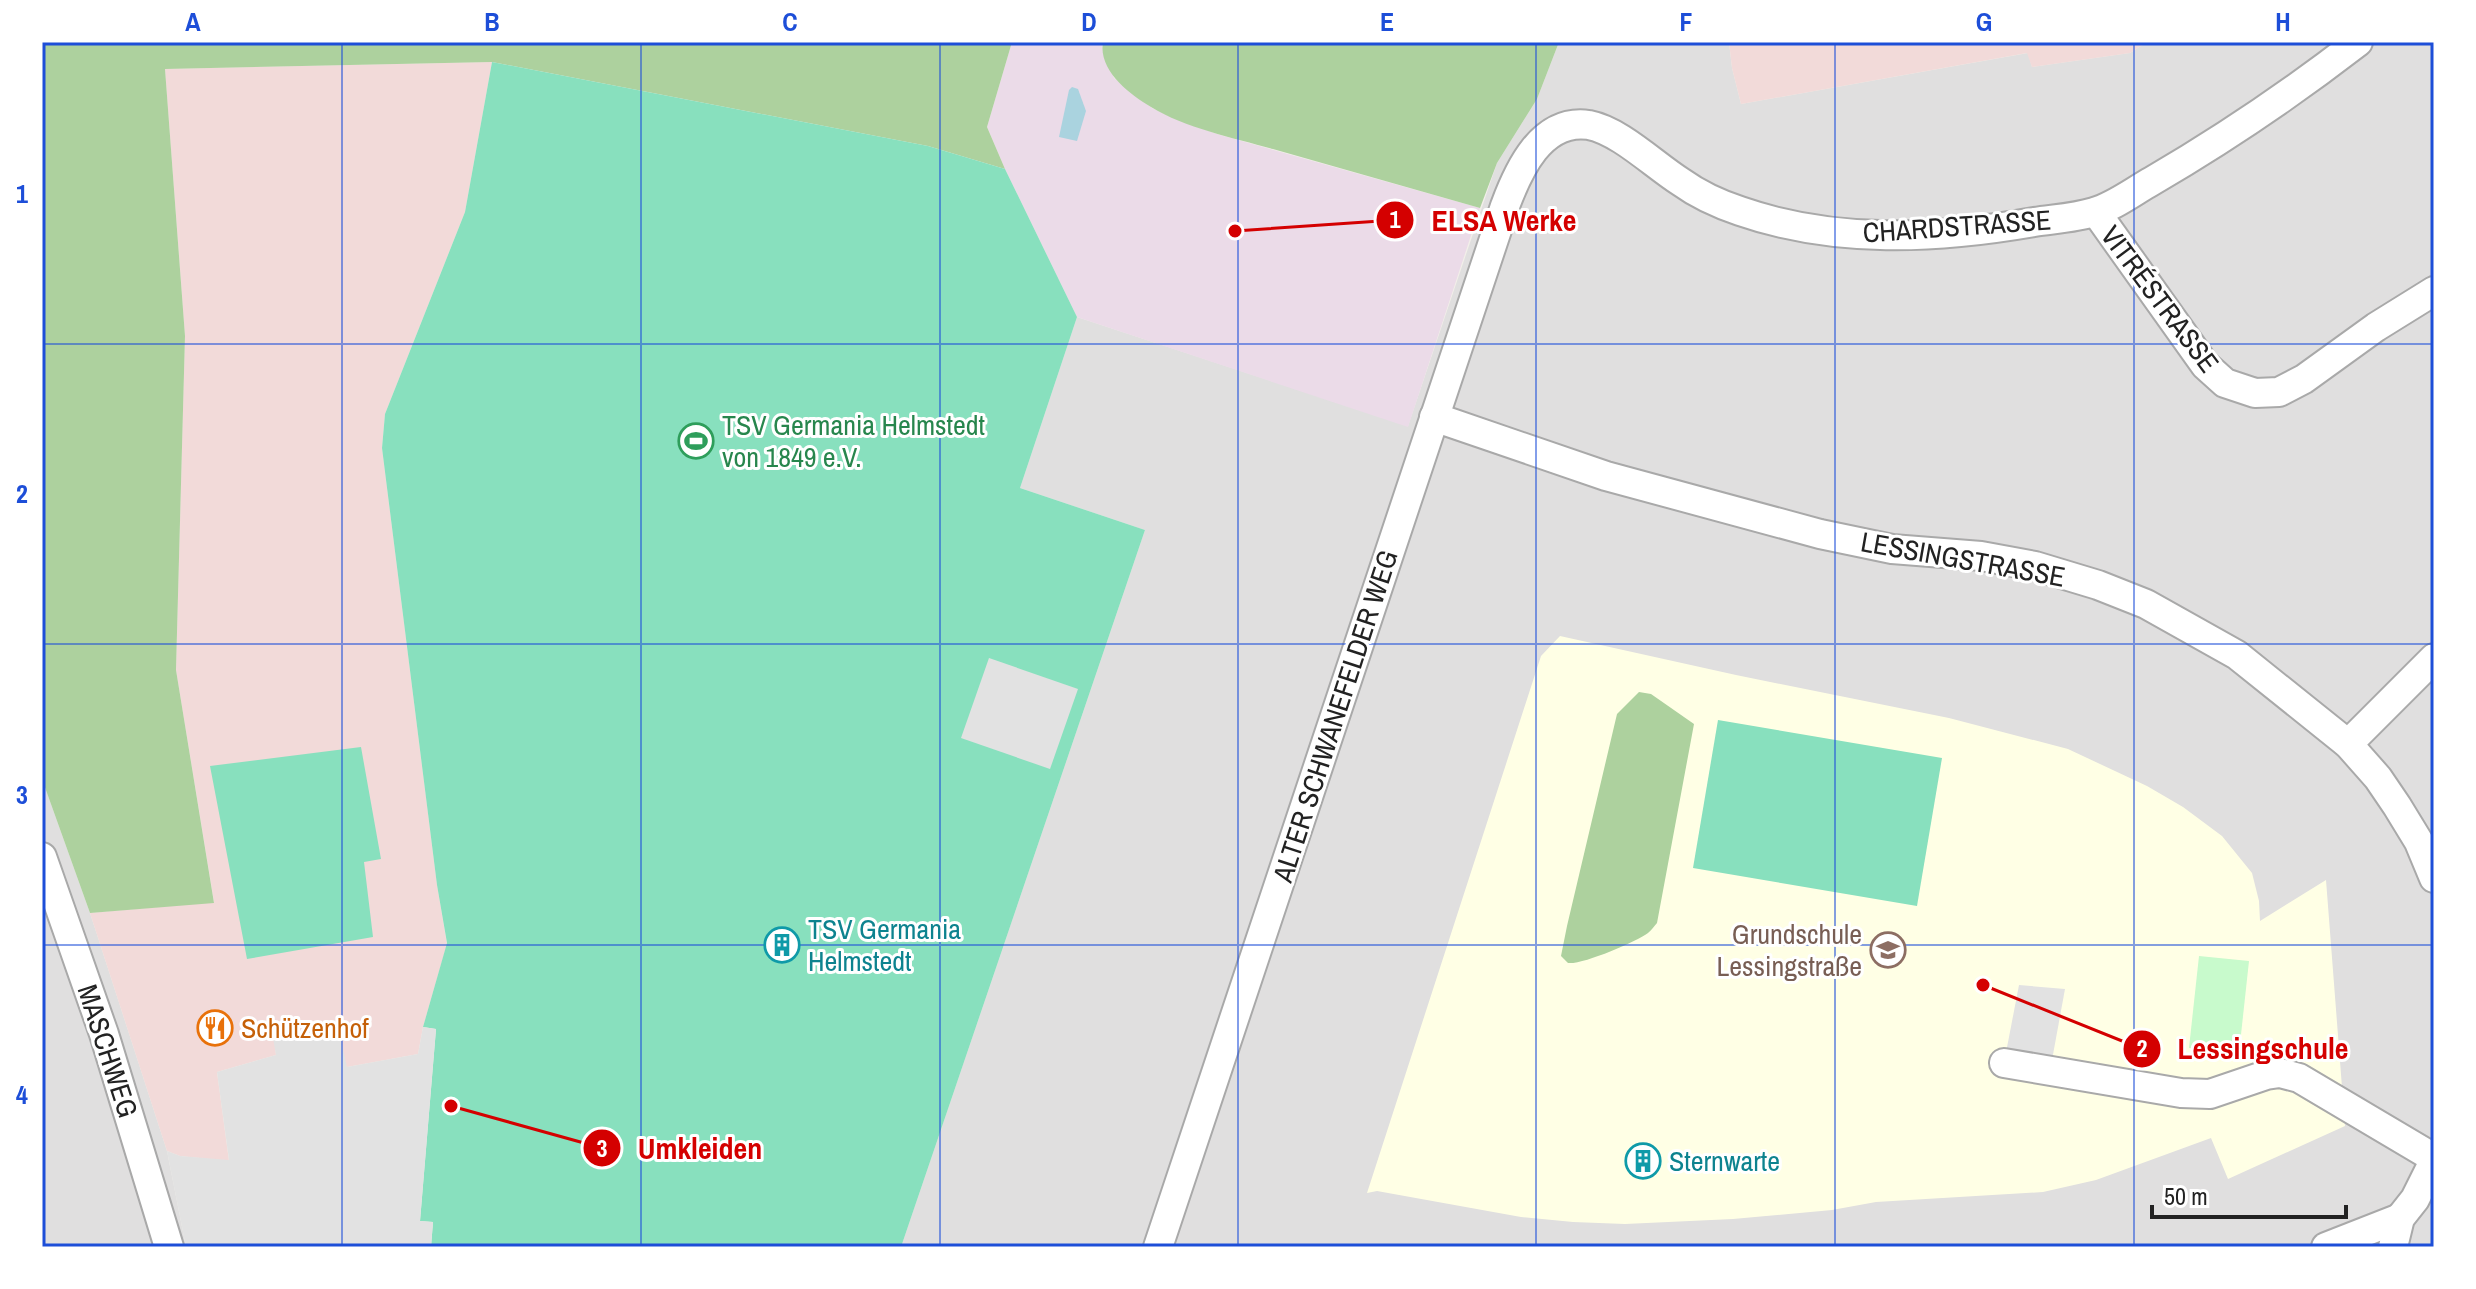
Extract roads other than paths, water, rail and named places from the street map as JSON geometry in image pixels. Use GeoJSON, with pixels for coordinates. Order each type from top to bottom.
{"type":"FeatureCollection","features":[{"type":"Feature","properties":{"kind":"street","name":"CHARDSTRASSE"},"geometry":{"type":"LineString","coordinates":[[1513,185],[1524,161],[1556,130],[1589,125],[1612,134],[1710,200],[1743,212],[1841,234],[1893,237],[1999,228],[2096,212],[2207,149],[2358,42]]}},
{"type":"Feature","properties":{"kind":"street","name":"ALTER SCHWANEFELDER WEG"},"geometry":{"type":"LineString","coordinates":[[1158,1247],[1513,185]]}},
{"type":"Feature","properties":{"kind":"street","name":"VITRÉSTRASSE"},"geometry":{"type":"LineString","coordinates":[[2096,212],[2205,365],[2225,383],[2255,393],[2279,392],[2304,379],[2376,327],[2434,291]]}},
{"type":"Feature","properties":{"kind":"street","name":"LESSINGSTRASSE"},"geometry":{"type":"LineString","coordinates":[[1434,417],[1606,476],[1820,534],[1892,549],[1981,556],[2035,566],[2098,585],[2146,604],[2237,655],[2348,744],[2378,778],[2397,806],[2419,842],[2434,878]]}},
{"type":"Feature","properties":{"kind":"street"},"geometry":{"type":"LineString","coordinates":[[2348,744],[2434,658]]}},
{"type":"Feature","properties":{"kind":"street","name":"MASCHWEG"},"geometry":{"type":"LineString","coordinates":[[42,857],[104,1034],[169,1247]]}},
{"type":"Feature","properties":{"kind":"street"},"geometry":{"type":"LineString","coordinates":[[2004,1063],[2181,1093],[2210,1094],[2280,1073],[2299,1078],[2434,1159],[2415,1199],[2400,1218],[2393,1247]]}},
{"type":"Feature","properties":{"kind":"street"},"geometry":{"type":"LineString","coordinates":[[2326,1247],[2400,1218]]}},
{"type":"Feature","properties":{"kind":"water"},"geometry":{"type":"Polygon","coordinates":[[[1072,87],[1078,89],[1086,111],[1077,141],[1059,137],[1072,87]]]}},
{"type":"Feature","properties":{"kind":"place","name":"ELSA Werke"},"geometry":{"type":"Point","coordinates":[1235,231]}},
{"type":"Feature","properties":{"kind":"place","name":"TSV Germania Helmstedt von 1849 e.V."},"geometry":{"type":"Point","coordinates":[696,441]}},
{"type":"Feature","properties":{"kind":"place","name":"TSV Germania Helmstedt"},"geometry":{"type":"Point","coordinates":[782,945]}},
{"type":"Feature","properties":{"kind":"place","name":"Grundschule Lessingstraße"},"geometry":{"type":"Point","coordinates":[1888,950]}},
{"type":"Feature","properties":{"kind":"place","name":"Lessingschule"},"geometry":{"type":"Point","coordinates":[1983,985]}},
{"type":"Feature","properties":{"kind":"place","name":"Schützenhof"},"geometry":{"type":"Point","coordinates":[215,1028]}},
{"type":"Feature","properties":{"kind":"place","name":"Umkleiden"},"geometry":{"type":"Point","coordinates":[451,1106]}},
{"type":"Feature","properties":{"kind":"place","name":"Sternwarte"},"geometry":{"type":"Point","coordinates":[1643,1161]}}]}
